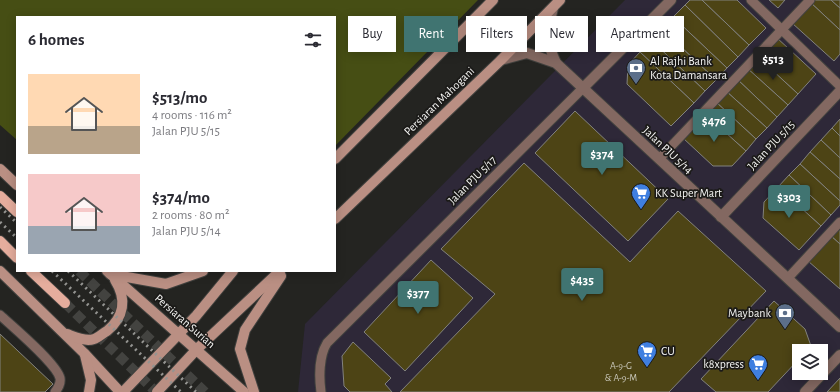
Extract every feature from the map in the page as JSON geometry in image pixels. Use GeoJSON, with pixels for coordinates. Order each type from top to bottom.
{"type":"FeatureCollection","features":[{"type":"Feature","properties":{"kind":"main road"},"geometry":{"type":"LineString","coordinates":[[336,159],[493,0]]}},
{"type":"Feature","properties":{"kind":"main road","name":"Persiaran Mahogani"},"geometry":{"type":"LineString","coordinates":[[336,218],[501,60],[560,0]]}},
{"type":"Feature","properties":{"kind":"main road"},"geometry":{"type":"LineString","coordinates":[[0,169],[16,184]]}},
{"type":"Feature","properties":{"kind":"main road"},"geometry":{"type":"LineString","coordinates":[[0,196],[16,211]]}},
{"type":"Feature","properties":{"kind":"main road"},"geometry":{"type":"LineString","coordinates":[[0,241],[16,257]]}},
{"type":"Feature","properties":{"kind":"main road"},"geometry":{"type":"LineString","coordinates":[[0,271],[84,353],[120,392]]}},
{"type":"Feature","properties":{"kind":"main road"},"geometry":{"type":"LineString","coordinates":[[32,272],[65,303]]}},
{"type":"Feature","properties":{"kind":"main road"},"geometry":{"type":"LineString","coordinates":[[109,272],[166,284],[200,272]]}},
{"type":"Feature","properties":{"kind":"main road"},"geometry":{"type":"LineString","coordinates":[[63,332],[82,339],[94,339],[114,324],[121,314],[124,302],[119,286],[109,272]]}},
{"type":"Feature","properties":{"kind":"main road","name":"Persiaran Surian"},"geometry":{"type":"LineString","coordinates":[[109,272],[244,392]]}},
{"type":"Feature","properties":{"kind":"main road"},"geometry":{"type":"LineString","coordinates":[[123,392],[179,333],[232,272]]}},
{"type":"Feature","properties":{"kind":"main road"},"geometry":{"type":"LineString","coordinates":[[157,392],[197,350],[279,272]]}},
{"type":"Feature","properties":{"kind":"main road"},"geometry":{"type":"LineString","coordinates":[[254,392],[240,348],[245,330],[283,272]]}},
{"type":"Feature","properties":{"kind":"main road"},"geometry":{"type":"LineString","coordinates":[[84,353],[91,380],[89,392]]}},
{"type":"Feature","properties":{"kind":"street","name":"Jalan PJU 5/17"},"geometry":{"type":"LineString","coordinates":[[583,88],[671,0]]}},
{"type":"Feature","properties":{"kind":"street"},"geometry":{"type":"LineString","coordinates":[[553,8],[548,26],[548,44],[556,63]]}},
{"type":"Feature","properties":{"kind":"street","name":"Jalan PJU 5/14"},"geometry":{"type":"LineString","coordinates":[[501,60],[527,53],[538,55],[556,63],[840,327]]}},
{"type":"Feature","properties":{"kind":"street","name":"Jalan PJU 5/15"},"geometry":{"type":"LineString","coordinates":[[721,217],[840,92]]}},
{"type":"Feature","properties":{"kind":"street"},"geometry":{"type":"LineString","coordinates":[[806,392],[840,355]]}},
{"type":"Feature","properties":{"kind":"lane"},"geometry":{"type":"LineString","coordinates":[[751,0],[840,86]]}},
{"type":"Feature","properties":{"kind":"lane"},"geometry":{"type":"LineString","coordinates":[[659,159],[810,0]]}},
{"type":"Feature","properties":{"kind":"lane","name":"Jalan PJU 5/17"},"geometry":{"type":"LineString","coordinates":[[321,392],[323,349],[327,343],[583,88]]}},
{"type":"Feature","properties":{"kind":"lane"},"geometry":{"type":"LineString","coordinates":[[788,278],[840,222]]}},
{"type":"Feature","properties":{"kind":"lane"},"geometry":{"type":"LineString","coordinates":[[0,315],[54,367],[60,378],[60,387],[55,392]]}},
{"type":"Feature","properties":{"kind":"shaded area"},"geometry":{"type":"Polygon","coordinates":[[[625,0],[840,0],[840,392],[298,392],[305,324],[574,52],[588,52],[588,37],[596,29],[596,52],[684,52],[684,16],[609,16],[625,0]]]}},
{"type":"Feature","properties":{"kind":"green space"},"geometry":{"type":"Polygon","coordinates":[[[0,0],[478,0],[458,20],[458,16],[404,16],[404,52],[427,52],[336,145],[336,16],[16,16],[16,139],[0,125],[0,0]]]}},
{"type":"Feature","properties":{"kind":"building"},"geometry":{"type":"Polygon","coordinates":[[[690,0],[702,0],[749,45],[738,57],[685,5],[690,0]]]}},
{"type":"Feature","properties":{"kind":"building"},"geometry":{"type":"Polygon","coordinates":[[[702,0],[737,0],[766,28],[749,45],[702,0]]]}},
{"type":"Feature","properties":{"kind":"building"},"geometry":{"type":"Polygon","coordinates":[[[769,0],[785,0],[778,8],[769,0]]]}},
{"type":"Feature","properties":{"kind":"building"},"geometry":{"type":"Polygon","coordinates":[[[813,0],[831,0],[840,8],[840,30],[810,2],[813,0]]]}},
{"type":"Feature","properties":{"kind":"building"},"geometry":{"type":"Polygon","coordinates":[[[831,0],[840,0],[840,8],[831,0]]]}},
{"type":"Feature","properties":{"kind":"building"},"geometry":{"type":"Polygon","coordinates":[[[810,2],[840,30],[840,54],[834,61],[792,23],[810,2]]]}},
{"type":"Feature","properties":{"kind":"building"},"geometry":{"type":"Polygon","coordinates":[[[685,5],[738,57],[727,68],[684,27],[684,16],[674,16],[685,5]]]}},
{"type":"Feature","properties":{"kind":"building"},"geometry":{"type":"Polygon","coordinates":[[[684,27],[727,68],[716,80],[684,50],[684,27]]]}},
{"type":"Feature","properties":{"kind":"building"},"geometry":{"type":"Polygon","coordinates":[[[776,37],[816,74],[798,94],[758,57],[776,37]]]}},
{"type":"Feature","properties":{"kind":"building"},"geometry":{"type":"Polygon","coordinates":[[[684,50],[716,80],[705,91],[664,52],[684,52],[684,50]]]}},
{"type":"Feature","properties":{"kind":"building"},"geometry":{"type":"Polygon","coordinates":[[[640,52],[664,52],[705,91],[694,103],[640,52]]]}},
{"type":"Feature","properties":{"kind":"building"},"geometry":{"type":"Polygon","coordinates":[[[640,52],[694,103],[671,126],[627,84],[628,65],[640,52]]]}},
{"type":"Feature","properties":{"kind":"building"},"geometry":{"type":"Polygon","coordinates":[[[758,57],[798,94],[788,105],[747,68],[758,57]]]}},
{"type":"Feature","properties":{"kind":"building"},"geometry":{"type":"Polygon","coordinates":[[[747,68],[788,105],[777,117],[737,79],[747,68]]]}},
{"type":"Feature","properties":{"kind":"building"},"geometry":{"type":"Polygon","coordinates":[[[737,79],[777,117],[767,128],[726,91],[737,79]]]}},
{"type":"Feature","properties":{"kind":"building"},"geometry":{"type":"Polygon","coordinates":[[[726,91],[767,128],[756,139],[716,102],[726,91]]]}},
{"type":"Feature","properties":{"kind":"building"},"geometry":{"type":"Polygon","coordinates":[[[716,102],[756,139],[746,151],[705,114],[716,102]]]}},
{"type":"Feature","properties":{"kind":"building"},"geometry":{"type":"Polygon","coordinates":[[[575,111],[668,199],[628,241],[535,153],[575,111]]]}},
{"type":"Feature","properties":{"kind":"building"},"geometry":{"type":"Polygon","coordinates":[[[705,114],[746,151],[732,166],[713,166],[683,138],[705,114]]]}},
{"type":"Feature","properties":{"kind":"building"},"geometry":{"type":"Polygon","coordinates":[[[840,119],[840,136],[832,128],[840,119]]]}},
{"type":"Feature","properties":{"kind":"building"},"geometry":{"type":"Polygon","coordinates":[[[832,128],[840,136],[840,158],[821,140],[832,128]]]}},
{"type":"Feature","properties":{"kind":"building"},"geometry":{"type":"Polygon","coordinates":[[[821,140],[840,158],[840,179],[810,152],[821,140]]]}},
{"type":"Feature","properties":{"kind":"building"},"geometry":{"type":"Polygon","coordinates":[[[810,152],[840,179],[840,201],[800,164],[810,152]]]}},
{"type":"Feature","properties":{"kind":"building"},"geometry":{"type":"Polygon","coordinates":[[[524,163],[630,262],[678,211],[766,291],[669,392],[400,392],[495,294],[441,249],[524,163]]]}},
{"type":"Feature","properties":{"kind":"building"},"geometry":{"type":"Polygon","coordinates":[[[800,164],[840,201],[840,205],[831,215],[789,175],[800,164]]]}},
{"type":"Feature","properties":{"kind":"building"},"geometry":{"type":"Polygon","coordinates":[[[789,175],[831,215],[821,226],[778,187],[789,175]]]}},
{"type":"Feature","properties":{"kind":"building"},"geometry":{"type":"Polygon","coordinates":[[[778,187],[821,226],[799,250],[763,218],[764,202],[778,187]]]}},
{"type":"Feature","properties":{"kind":"building"},"geometry":{"type":"Polygon","coordinates":[[[840,226],[840,244],[831,236],[840,226]]]}},
{"type":"Feature","properties":{"kind":"building"},"geometry":{"type":"Polygon","coordinates":[[[831,236],[840,244],[840,289],[808,261],[831,236]]]}},
{"type":"Feature","properties":{"kind":"building"},"geometry":{"type":"Polygon","coordinates":[[[431,260],[473,298],[405,371],[364,332],[431,260]]]}},
{"type":"Feature","properties":{"kind":"building"},"geometry":{"type":"Polygon","coordinates":[[[774,301],[805,329],[810,344],[792,344],[792,366],[768,392],[716,392],[701,379],[774,301]]]}},
{"type":"Feature","properties":{"kind":"building"},"geometry":{"type":"Polygon","coordinates":[[[0,334],[53,384],[45,392],[0,392],[0,334]]]}},
{"type":"Feature","properties":{"kind":"building"},"geometry":{"type":"Polygon","coordinates":[[[353,342],[391,378],[385,384],[392,392],[350,392],[344,386],[342,356],[353,342]]]}},
{"type":"Feature","properties":{"kind":"building"},"geometry":{"type":"Polygon","coordinates":[[[840,378],[840,392],[827,392],[840,378]]]}},
{"type":"Feature","properties":{"kind":"tunnel"},"geometry":{"type":"LineString","coordinates":[[80,272],[205,392]]}},
{"type":"Feature","properties":{"kind":"tunnel"},"geometry":{"type":"LineString","coordinates":[[65,303],[156,392]]}},
{"type":"Feature","properties":{"kind":"railway"},"geometry":{"type":"LineString","coordinates":[[0,207],[16,222]]}},
{"type":"Feature","properties":{"kind":"railway"},"geometry":{"type":"LineString","coordinates":[[0,222],[16,237]]}},
{"type":"Feature","properties":{"kind":"railway"},"geometry":{"type":"LineString","coordinates":[[53,272],[181,392]]}},
{"type":"Feature","properties":{"kind":"railway"},"geometry":{"type":"LineString","coordinates":[[69,272],[196,392]]}},
{"type":"Feature","properties":{"kind":"place","name":"Al Rajhi Bank Kota Damansara"},"geometry":{"type":"Point","coordinates":[636,85]}},
{"type":"Feature","properties":{"kind":"place","name":"KK Super Mart"},"geometry":{"type":"Point","coordinates":[641,210]}},
{"type":"Feature","properties":{"kind":"place","name":"Maybank"},"geometry":{"type":"Point","coordinates":[785,330]}},
{"type":"Feature","properties":{"kind":"place","name":"CU"},"geometry":{"type":"Point","coordinates":[647,368]}},
{"type":"Feature","properties":{"kind":"place","name":"k8xpress"},"geometry":{"type":"Point","coordinates":[758,381]}}]}
